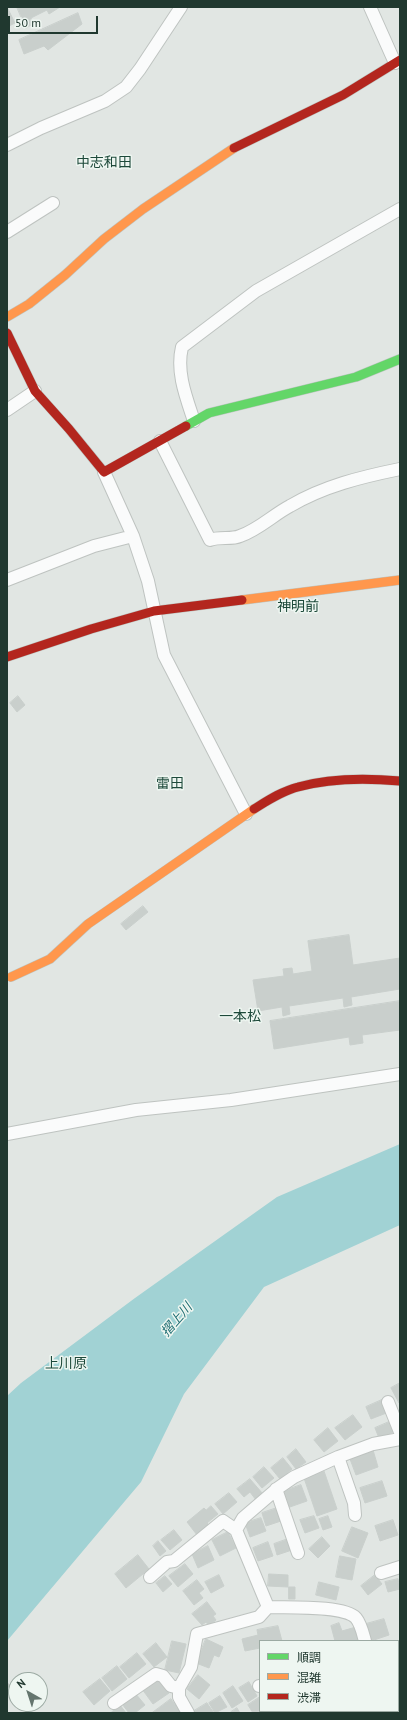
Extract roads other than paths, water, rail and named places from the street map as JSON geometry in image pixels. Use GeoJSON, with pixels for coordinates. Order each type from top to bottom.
{"type":"FeatureCollection","features":[{"type":"Feature","properties":{"kind":"street"},"geometry":{"type":"LineString","coordinates":[[7,145],[41,128],[105,101],[126,87],[140,69],[181,7]]}},
{"type":"Feature","properties":{"kind":"street"},"geometry":{"type":"LineString","coordinates":[[7,317],[29,304],[104,239],[143,209],[223,154],[252,138],[343,95],[397,62],[370,7]]}},
{"type":"Feature","properties":{"kind":"street"},"geometry":{"type":"LineString","coordinates":[[7,232],[53,203]]}},
{"type":"Feature","properties":{"kind":"street"},"geometry":{"type":"LineString","coordinates":[[194,421],[182,382],[179,357],[182,346],[256,291],[400,209]]}},
{"type":"Feature","properties":{"kind":"street"},"geometry":{"type":"LineString","coordinates":[[7,333],[35,391],[69,429],[104,472],[133,536],[148,581],[164,655],[246,814]]}},
{"type":"Feature","properties":{"kind":"street"},"geometry":{"type":"LineString","coordinates":[[104,472],[209,413],[356,377],[400,359]]}},
{"type":"Feature","properties":{"kind":"street"},"geometry":{"type":"LineString","coordinates":[[7,410],[35,391]]}},
{"type":"Feature","properties":{"kind":"street"},"geometry":{"type":"LineString","coordinates":[[160,441],[210,540],[214,538],[240,537],[290,506],[323,490],[362,477],[400,469]]}},
{"type":"Feature","properties":{"kind":"street"},"geometry":{"type":"LineString","coordinates":[[7,580],[94,546],[133,536]]}},
{"type":"Feature","properties":{"kind":"street"},"geometry":{"type":"LineString","coordinates":[[7,658],[91,629],[154,611],[400,580]]}},
{"type":"Feature","properties":{"kind":"street"},"geometry":{"type":"LineString","coordinates":[[11,978],[50,959],[88,924],[246,814],[274,797],[297,787],[325,782],[379,779],[400,781]]}},
{"type":"Feature","properties":{"kind":"street"},"geometry":{"type":"LineString","coordinates":[[7,1134],[136,1110],[231,1100],[400,1074]]}},
{"type":"Feature","properties":{"kind":"street"},"geometry":{"type":"LineString","coordinates":[[388,1402],[400,1432]]}},
{"type":"Feature","properties":{"kind":"street"},"geometry":{"type":"LineString","coordinates":[[236,1530],[243,1518],[294,1477],[338,1457],[373,1444],[400,1439]]}},
{"type":"Feature","properties":{"kind":"street"},"geometry":{"type":"LineString","coordinates":[[338,1457],[354,1503],[355,1515]]}},
{"type":"Feature","properties":{"kind":"street"},"geometry":{"type":"LineString","coordinates":[[276,1490],[298,1553]]}},
{"type":"Feature","properties":{"kind":"street"},"geometry":{"type":"LineString","coordinates":[[150,1577],[167,1562],[174,1561],[223,1521],[236,1530],[268,1607]]}},
{"type":"Feature","properties":{"kind":"street"},"geometry":{"type":"LineString","coordinates":[[381,1573],[400,1567]]}},
{"type":"Feature","properties":{"kind":"street"},"geometry":{"type":"LineString","coordinates":[[188,1713],[179,1697],[179,1688],[191,1667],[197,1634],[259,1617],[268,1607],[333,1609],[350,1614],[357,1619],[365,1640]]}},
{"type":"Feature","properties":{"kind":"street"},"geometry":{"type":"LineString","coordinates":[[114,1703],[156,1674],[163,1676],[171,1686],[179,1688]]}},
{"type":"Feature","properties":{"kind":"water","name":"摺上川"},"geometry":{"type":"Polygon","coordinates":[[[400,1144],[400,1225],[264,1287],[184,1394],[141,1482],[7,1641],[7,1396],[21,1383],[135,1298],[277,1197],[400,1144]]]}},
{"type":"Feature","properties":{"kind":"district","name":"中志和田"},"geometry":{"type":"Point","coordinates":[104,163]}},
{"type":"Feature","properties":{"kind":"district","name":"神明前"},"geometry":{"type":"Point","coordinates":[298,607]}},
{"type":"Feature","properties":{"kind":"district","name":"雷田"},"geometry":{"type":"Point","coordinates":[170,784]}},
{"type":"Feature","properties":{"kind":"district","name":"一本松"},"geometry":{"type":"Point","coordinates":[240,1017]}},
{"type":"Feature","properties":{"kind":"district","name":"上川原"},"geometry":{"type":"Point","coordinates":[66,1364]}}]}
